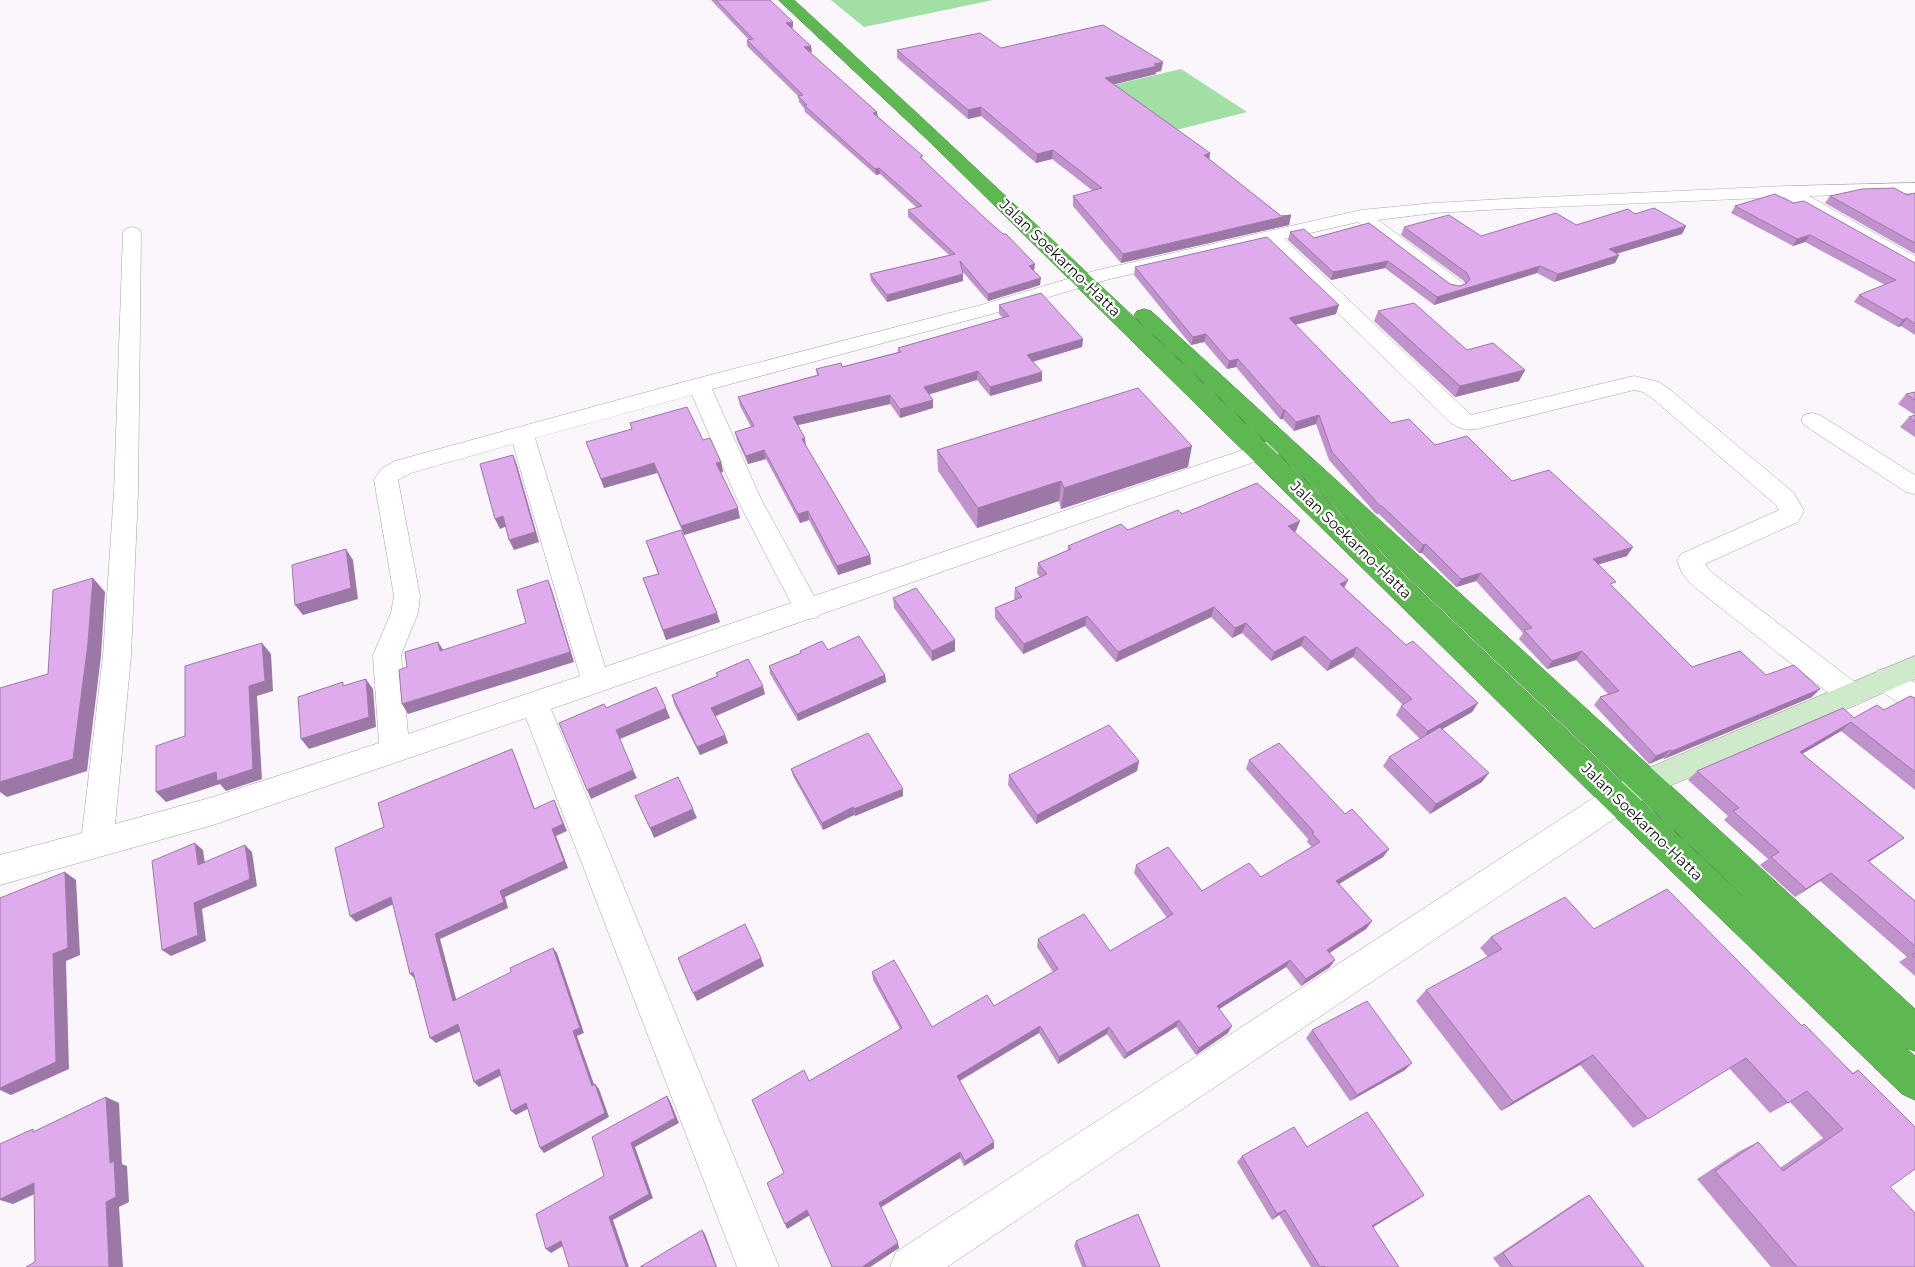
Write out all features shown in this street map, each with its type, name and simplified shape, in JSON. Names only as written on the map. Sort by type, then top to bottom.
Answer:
[{"type":"highway","name":"Jalan Soekarno-Hatta","points":[[786,0],[945,138]]},
{"type":"highway","name":"Jalan Soekarno-Hatta","points":[[806,0],[945,138],[1631,791],[1915,1081]]},
{"type":"highway","name":"Jalan Soekarno-Hatta","points":[[1631,791],[1915,1033]]},
{"type":"street","points":[[395,751],[387,655],[388,645],[406,614],[407,596],[386,480],[389,475],[403,467],[699,385],[988,309],[1092,278],[1361,216],[1496,204],[1787,190],[1915,188]]},
{"type":"street","points":[[1787,190],[1915,264]]},
{"type":"street","points":[[1361,216],[1455,286]]},
{"type":"street","points":[[97,844],[118,646],[126,492],[132,233]]},
{"type":"street","points":[[1272,238],[1452,412],[1467,423],[1634,383],[1651,386],[1660,393],[1785,499],[1792,511],[1788,516],[1695,558],[1690,561],[1691,566],[1701,578],[1851,695]]},
{"type":"street","points":[[699,385],[750,499],[808,610]]},
{"type":"street","points":[[1812,420],[1915,486]]},
{"type":"street","points":[[522,434],[596,683]]},
{"type":"street","points":[[0,870],[214,811],[395,751],[596,683],[696,646],[808,610],[1271,448]]},
{"type":"street","points":[[911,1267],[1631,791],[1915,667]]},
{"type":"street","points":[[1887,679],[1915,698]]},
{"type":"street","points":[[535,704],[758,1267]]},
{"type":"green space","points":[[831,0],[993,0],[864,27]]},
{"type":"green space","points":[[1181,69],[1247,112],[1176,130],[1113,85]]},
{"type":"building","points":[[716,0],[770,0],[793,22],[786,23],[811,46],[804,47],[877,112],[873,113],[923,156],[920,157],[987,220],[1003,234],[1006,234],[1035,264],[1029,266],[1041,278],[988,294],[960,261],[963,274],[887,295],[870,274],[955,254],[908,210],[922,206],[879,168],[875,169],[804,105],[807,105],[798,96],[803,95],[747,40],[753,39]]},
{"type":"building","points":[[1103,25],[1163,62],[1154,64],[1157,66],[1105,78],[1210,153],[1204,155],[1281,216],[1291,215],[1123,254],[1073,196],[1102,188],[1053,150],[1037,154],[981,107],[968,110],[897,50],[980,33],[1001,48]]},
{"type":"building","points":[[1894,188],[1907,195],[1915,193],[1915,243],[1830,196],[1862,189]]},
{"type":"building","points":[[1775,194],[1793,203],[1804,201],[1915,263],[1915,324],[1907,318],[1903,320],[1859,295],[1896,280],[1810,235],[1797,239],[1735,206]]},
{"type":"building","points":[[1654,208],[1686,226],[1609,249],[1619,255],[1558,274],[1540,266],[1437,297],[1388,261],[1333,272],[1290,232],[1304,229],[1314,238],[1369,223],[1450,284],[1459,286],[1466,284],[1470,279],[1467,273],[1404,227],[1449,215],[1481,236],[1556,213],[1576,225],[1628,209],[1635,214]]},
{"type":"building","points":[[1267,237],[1339,305],[1289,318],[1391,423],[1409,419],[1435,445],[1467,436],[1512,481],[1549,470],[1633,547],[1593,559],[1616,582],[1610,584],[1692,667],[1740,651],[1766,675],[1794,665],[1820,689],[1656,756],[1600,697],[1619,691],[1582,651],[1552,661],[1524,630],[1532,628],[1481,573],[1461,579],[1426,544],[1423,545],[1380,506],[1332,452],[1319,415],[1296,422],[1238,359],[1229,361],[1206,334],[1193,337],[1135,267]]},
{"type":"building","points":[[1041,293],[1083,339],[1027,355],[1042,372],[990,387],[978,371],[924,387],[933,400],[900,409],[890,395],[793,417],[805,438],[802,439],[870,555],[837,566],[808,511],[798,514],[764,450],[746,456],[735,432],[754,426],[738,397],[819,375],[816,369],[841,363],[842,367],[901,352],[898,348],[1009,316],[999,305]]},
{"type":"building","points":[[1414,303],[1467,350],[1493,343],[1525,370],[1460,386],[1378,311]]},
{"type":"building","points":[[1138,388],[1192,446],[1064,488],[1061,481],[978,508],[937,450]]},
{"type":"building","points":[[1915,392],[1915,400],[1906,394]]},
{"type":"building","points":[[687,407],[703,440],[710,438],[721,462],[716,463],[738,508],[681,526],[654,463],[601,479],[586,442],[632,429],[630,423]]},
{"type":"building","points":[[1915,415],[1915,422],[1909,417]]},
{"type":"building","points":[[513,455],[535,532],[509,540],[503,516],[495,519],[480,464]]},
{"type":"building","points":[[1257,483],[1300,521],[1288,526],[1348,580],[1340,584],[1406,645],[1413,641],[1478,703],[1428,731],[1401,706],[1412,699],[1357,647],[1331,661],[1305,636],[1274,652],[1246,623],[1235,628],[1214,607],[1118,652],[1087,616],[1024,644],[995,608],[1022,597],[1015,588],[1047,574],[1038,563],[1071,549],[1068,546],[1121,524],[1128,530],[1178,510],[1182,514]]},
{"type":"building","points":[[681,530],[717,613],[663,630],[643,578],[659,574],[646,541]]},
{"type":"building","points":[[346,549],[351,588],[295,605],[292,565]]},
{"type":"building","points":[[93,578],[88,643],[73,759],[0,782],[0,688],[48,674],[53,590]]},
{"type":"building","points":[[548,580],[570,652],[402,704],[399,670],[407,667],[405,652],[438,642],[440,651],[526,623],[517,590]]},
{"type":"building","points":[[916,588],[955,640],[932,651],[893,598]]},
{"type":"building","points":[[859,636],[885,675],[797,714],[769,666],[801,653],[800,651],[822,641],[828,650]]},
{"type":"building","points":[[262,643],[265,681],[249,686],[253,769],[217,781],[216,772],[156,792],[156,746],[185,736],[185,666]]},
{"type":"building","points":[[748,659],[763,686],[711,708],[725,735],[697,747],[672,695],[718,676],[716,673]]},
{"type":"building","points":[[366,679],[369,717],[301,739],[298,697],[343,682],[343,686]]},
{"type":"building","points":[[656,687],[666,708],[616,730],[633,770],[587,790],[559,723],[604,704],[606,708]]},
{"type":"building","points":[[1910,696],[1915,698],[1915,772],[1851,722],[1800,752],[1904,838],[1868,861],[1915,901],[1915,946],[1831,873],[1806,889],[1771,857],[1779,852],[1733,811],[1739,808],[1697,771],[1843,708],[1854,718],[1877,705],[1884,710]]},
{"type":"building","points":[[1109,725],[1139,761],[1037,815],[1009,775]]},
{"type":"building","points":[[1440,727],[1489,773],[1436,804],[1389,757]]},
{"type":"building","points":[[868,733],[903,789],[854,809],[853,807],[822,823],[791,769]]},
{"type":"building","points":[[1279,743],[1345,814],[1352,809],[1389,849],[1336,881],[1372,921],[1327,950],[1335,960],[1306,979],[1290,960],[1217,1006],[1232,1026],[1199,1048],[1179,1020],[1127,1053],[1109,1027],[1059,1057],[1040,1026],[957,1076],[994,1142],[965,1161],[960,1152],[879,1203],[898,1243],[862,1267],[832,1267],[807,1210],[785,1224],[767,1183],[784,1173],[752,1100],[804,1070],[809,1081],[902,1028],[872,972],[894,960],[932,1027],[987,995],[994,1006],[1058,969],[1038,939],[1084,914],[1110,951],[1173,914],[1136,865],[1168,847],[1202,891],[1249,863],[1261,877],[1320,842],[1312,833],[1314,832],[1249,760]]},
{"type":"building","points":[[512,749],[534,809],[554,800],[563,824],[552,829],[564,861],[500,891],[504,902],[435,934],[453,1001],[511,972],[510,968],[553,948],[580,1028],[573,1031],[592,1086],[595,1084],[605,1113],[540,1148],[526,1103],[511,1111],[499,1069],[474,1082],[458,1024],[430,1038],[413,972],[410,974],[391,897],[350,916],[335,848],[384,827],[378,803]]},
{"type":"building","points":[[678,777],[693,809],[650,828],[635,796]]},
{"type":"building","points":[[195,843],[198,865],[245,845],[250,879],[194,903],[198,935],[162,950],[152,861]]},
{"type":"building","points":[[65,872],[68,948],[53,954],[56,1062],[0,1088],[0,898]]},
{"type":"building","points":[[1667,889],[1802,1026],[1804,1024],[1853,1074],[1858,1070],[1915,1127],[1915,1169],[1890,1187],[1915,1213],[1915,1267],[1797,1267],[1715,1171],[1758,1142],[1783,1171],[1843,1129],[1807,1091],[1788,1103],[1746,1058],[1648,1119],[1593,1055],[1513,1102],[1426,990],[1502,949],[1491,937],[1565,897],[1594,929]]},
{"type":"building","points":[[745,924],[761,958],[693,993],[678,958]]},
{"type":"building","points":[[1367,1001],[1412,1063],[1357,1095],[1312,1030]]},
{"type":"building","points":[[667,1096],[675,1118],[631,1143],[649,1194],[609,1217],[626,1267],[569,1267],[561,1241],[546,1249],[536,1214],[604,1176],[592,1137]]},
{"type":"building","points":[[106,1097],[110,1163],[114,1161],[116,1197],[106,1202],[109,1267],[26,1267],[35,1262],[34,1183],[0,1199],[0,1144],[33,1129],[33,1132]]},
{"type":"building","points":[[1367,1112],[1424,1195],[1372,1226],[1399,1267],[1320,1267],[1285,1210],[1277,1214],[1242,1156],[1294,1127],[1307,1147]]},
{"type":"building","points":[[1589,1195],[1644,1267],[1513,1267],[1503,1253]]},
{"type":"building","points":[[1138,1214],[1160,1267],[1086,1267],[1076,1241]]},
{"type":"building","points":[[702,1230],[716,1267],[640,1267]]}]
